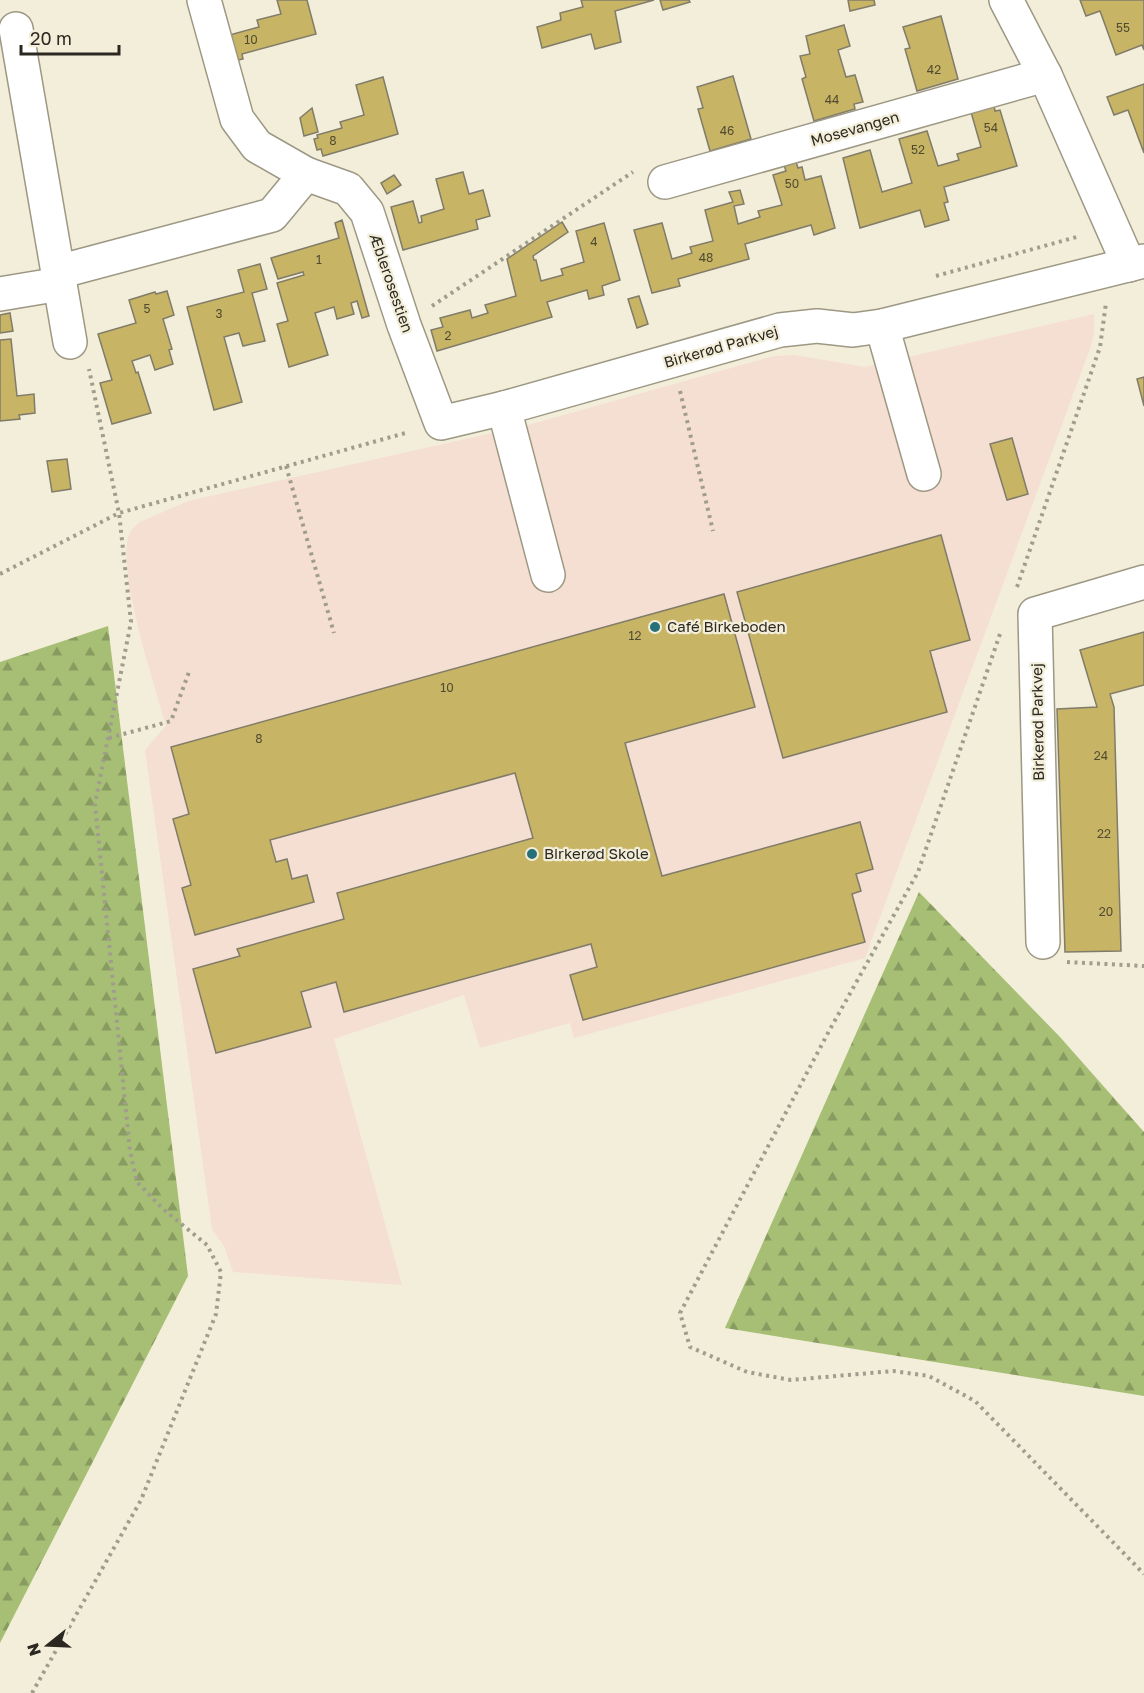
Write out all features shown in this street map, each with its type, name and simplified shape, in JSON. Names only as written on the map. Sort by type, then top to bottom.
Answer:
[{"type":"street","name":"Æblerosestien","points":[[204,0],[237,118],[257,146],[306,174],[348,189],[367,212],[404,325],[441,423]]},
{"type":"street","points":[[1006,0],[1137,263]]},
{"type":"street","points":[[16,29],[70,342]]},
{"type":"street","name":"Mosevangen","points":[[665,183],[1045,75]]},
{"type":"street","points":[[0,294],[272,215],[306,174]]},
{"type":"street","name":"Birkerød Parkvej","points":[[441,423],[504,408],[780,330],[817,326],[853,330],[882,326],[1137,263]]},
{"type":"street","points":[[882,326],[924,474]]},
{"type":"street","points":[[504,408],[549,575]]},
{"type":"street","name":"Birkerød Parkvej","points":[[1043,942],[1035,614],[1144,582]]},
{"type":"path","points":[[404,325],[649,162],[665,183]]},
{"type":"path","points":[[1015,593],[1100,347],[1107,296]]},
{"type":"path","points":[[32,1693],[141,1500],[216,1314],[221,1272],[207,1245],[163,1209],[137,1182],[133,1161],[95,804],[131,622],[119,513],[88,366],[70,342]]},
{"type":"path","points":[[672,360],[713,531]]},
{"type":"path","points":[[0,574],[119,513],[441,423]]},
{"type":"path","points":[[286,466],[334,633]]},
{"type":"path","points":[[1003,626],[918,872],[829,1031],[680,1313],[690,1347],[747,1372],[791,1380],[893,1371],[930,1377],[975,1401],[1144,1574]]},
{"type":"path","points":[[109,738],[171,721],[189,672]]},
{"type":"path","points":[[1043,942],[1068,963],[1144,966]]},
{"type":"shaded area","name":"Birkerød Skole","points":[[1094,314],[1091,346],[865,958],[574,1038],[570,1023],[480,1048],[464,995],[334,1039],[402,1285],[233,1272],[224,1246],[212,1229],[145,750],[166,726],[142,644],[129,587],[126,552],[128,537],[132,529],[140,522],[188,501],[528,425],[774,356],[795,355],[865,367]]},
{"type":"green space","points":[[108,626],[188,1276],[0,1643],[0,662]]},
{"type":"green space","points":[[919,892],[1060,1037],[1144,1132],[1144,1396],[725,1328]]},
{"type":"building","points":[[277,0],[307,0],[316,34],[242,54],[243,59],[234,61],[226,36],[259,27],[257,20],[281,14]]},
{"type":"building","points":[[581,0],[654,0],[615,11],[621,42],[595,49],[591,34],[542,48],[537,27],[561,20],[560,13],[583,7]]},
{"type":"building","points":[[660,0],[689,0],[690,2],[663,10]]},
{"type":"building","points":[[848,0],[874,0],[875,5],[850,11]]},
{"type":"building","points":[[1080,0],[1144,0],[1144,50],[1142,45],[1116,55],[1100,11],[1086,16]]},
{"type":"building","points":[[941,16],[958,79],[917,91],[905,49],[910,48],[903,27]]},
{"type":"building","points":[[844,25],[850,46],[838,50],[846,77],[855,75],[863,102],[854,104],[855,109],[814,121],[802,79],[806,77],[800,56],[810,54],[806,36]]},
{"type":"building","points":[[733,76],[751,139],[710,151],[698,109],[703,108],[697,87]]},
{"type":"building","points":[[383,77],[398,134],[323,156],[321,149],[317,150],[314,139],[318,138],[317,135],[342,128],[340,122],[364,115],[356,85]]},
{"type":"building","points":[[1144,84],[1144,153],[1128,110],[1114,115],[1107,97]]},
{"type":"building","points":[[994,106],[995,111],[1000,110],[1017,166],[944,187],[948,202],[944,203],[949,220],[925,227],[920,210],[860,228],[843,158],[870,150],[882,192],[912,183],[899,139],[927,131],[938,166],[959,160],[957,154],[981,147],[971,112]]},
{"type":"building","points":[[312,108],[318,132],[304,136],[300,118]]},
{"type":"building","points":[[796,162],[798,168],[802,167],[805,180],[821,176],[835,228],[814,235],[811,225],[745,244],[749,259],[678,279],[680,286],[652,293],[634,230],[662,223],[672,259],[692,253],[690,247],[713,241],[705,210],[733,202],[729,192],[740,190],[744,204],[734,206],[738,224],[760,217],[758,211],[782,205],[773,175],[786,171],[784,165]]},
{"type":"building","points":[[463,172],[469,194],[483,190],[490,216],[476,220],[478,229],[403,250],[391,207],[413,201],[419,223],[422,222],[421,216],[444,209],[436,179]]},
{"type":"building","points":[[394,175],[401,185],[387,194],[381,183]]},
{"type":"building","points":[[342,220],[369,316],[362,318],[357,301],[351,303],[354,314],[337,319],[334,307],[315,313],[328,355],[289,367],[277,324],[288,321],[277,283],[304,275],[303,272],[278,279],[271,258],[339,238],[335,223]]},
{"type":"building","points":[[562,222],[568,232],[533,256],[541,281],[563,275],[561,269],[584,262],[576,231],[604,223],[620,280],[602,286],[604,295],[589,299],[587,290],[547,302],[552,317],[437,351],[431,330],[443,327],[440,318],[470,310],[472,318],[488,313],[485,305],[516,296],[507,259]]},
{"type":"building","points":[[260,264],[267,289],[252,293],[265,341],[243,346],[239,333],[224,337],[242,402],[214,410],[187,307],[244,292],[238,270]]},
{"type":"building","points":[[167,291],[174,315],[163,319],[172,349],[169,350],[173,364],[155,370],[150,355],[132,361],[136,373],[138,372],[151,413],[112,424],[100,383],[112,380],[98,334],[136,323],[129,300]]},
{"type":"building","points":[[639,296],[648,324],[637,328],[628,299]]},
{"type":"building","points":[[10,313],[13,331],[0,333],[0,315]]},
{"type":"building","points":[[11,339],[17,396],[34,394],[35,413],[19,415],[20,419],[0,421],[0,340]]},
{"type":"building","points":[[1144,377],[1144,406],[1137,379]]},
{"type":"building","points":[[1012,438],[1028,494],[1007,500],[990,444]]},
{"type":"building","points":[[67,459],[71,489],[52,492],[47,461]]},
{"type":"building","points":[[941,535],[970,640],[930,651],[947,712],[783,758],[737,592]]},
{"type":"building","points":[[724,594],[755,707],[625,743],[662,876],[860,822],[873,869],[856,874],[861,891],[852,894],[865,942],[583,1020],[570,975],[597,967],[591,944],[344,1012],[336,982],[301,992],[311,1027],[216,1053],[193,969],[240,956],[237,949],[344,919],[337,893],[533,838],[515,773],[270,840],[276,862],[287,859],[292,879],[307,875],[314,902],[195,935],[182,888],[191,885],[173,819],[189,814],[171,747]]},
{"type":"building","points":[[1144,632],[1144,685],[1110,694],[1114,707],[1121,951],[1065,952],[1057,709],[1097,707],[1080,650]]},
{"type":"place","name":"Café Birkeboden","points":[[655,627]]},
{"type":"place","name":"Birkerød Skole","points":[[532,854]]}]
